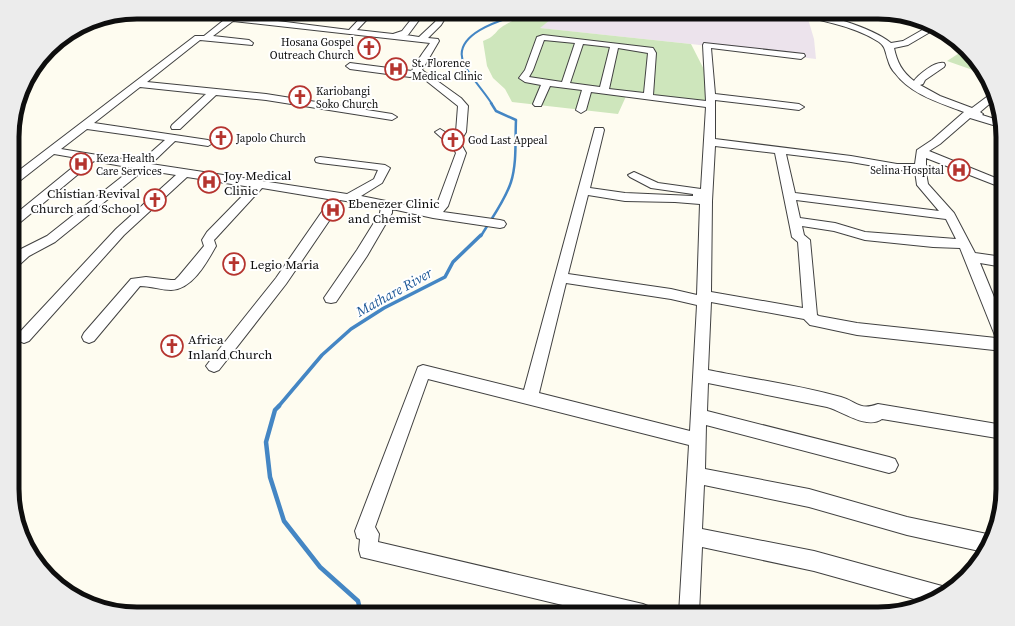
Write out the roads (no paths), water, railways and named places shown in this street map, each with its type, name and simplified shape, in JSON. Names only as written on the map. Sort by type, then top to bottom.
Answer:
[{"type":"street","points":[[206,38],[230,19]]},
{"type":"street","points":[[262,19],[351,32],[435,41],[419,72]]},
{"type":"street","points":[[351,32],[363,19]]},
{"type":"street","points":[[395,36],[405,33],[416,19]]},
{"type":"street","points":[[422,39],[433,30],[442,19]]},
{"type":"street","points":[[822,19],[881,39],[889,46],[889,52],[897,69],[914,85],[925,92],[971,113],[995,122]]},
{"type":"street","points":[[889,46],[905,43],[928,30]]},
{"type":"street","points":[[19,176],[53,151],[84,124],[198,38],[249,43]]},
{"type":"street","points":[[648,97],[652,52],[645,49],[540,38],[529,70],[524,78],[526,80],[648,97],[799,107]]},
{"type":"street","points":[[565,85],[580,42]]},
{"type":"street","points":[[419,72],[422,55],[429,45]]},
{"type":"street","points":[[604,90],[615,45]]},
{"type":"street","points":[[689,607],[704,299],[702,201],[710,142],[710,101],[707,45],[801,56]]},
{"type":"street","points":[[914,85],[920,82],[920,79],[941,65]]},
{"type":"street","points":[[350,66],[410,74],[419,72],[458,100],[463,106],[461,132],[455,142]]},
{"type":"street","points":[[538,104],[547,82]]},
{"type":"street","points":[[137,84],[266,97],[392,117]]},
{"type":"street","points":[[581,110],[587,88]]},
{"type":"street","points":[[176,126],[214,92]]},
{"type":"street","points":[[921,152],[936,142],[990,98]]},
{"type":"street","points":[[84,124],[208,143]]},
{"type":"street","points":[[530,398],[599,130]]},
{"type":"street","points":[[433,214],[442,206],[461,153],[458,146],[440,132]]},
{"type":"street","points":[[19,258],[24,253],[51,239],[152,157],[173,138]]},
{"type":"street","points":[[710,142],[852,159],[897,167],[922,168],[930,171],[920,172]]},
{"type":"street","points":[[780,150],[797,235],[804,240],[810,318],[815,321],[857,329],[996,344]]},
{"type":"street","points":[[53,151],[334,197],[387,204],[433,214],[498,224]]},
{"type":"street","points":[[921,152],[920,172],[923,185],[950,216],[971,257],[996,320]]},
{"type":"street","points":[[921,152],[996,181]]},
{"type":"street","points":[[19,217],[92,157]]},
{"type":"street","points":[[320,160],[385,168],[378,181],[348,199]]},
{"type":"street","points":[[24,337],[120,232],[184,173]]},
{"type":"street","points":[[634,176],[656,186],[697,191],[699,192],[702,201]]},
{"type":"street","points":[[89,337],[136,282],[175,286],[182,283],[210,246],[208,240],[210,235],[260,184]]},
{"type":"street","points":[[583,191],[625,197],[675,198],[702,201]]},
{"type":"street","points":[[790,196],[950,216]]},
{"type":"street","points":[[214,366],[281,281],[327,215],[334,203],[334,197]]},
{"type":"street","points":[[331,298],[362,253],[386,213],[387,204]]},
{"type":"street","points":[[795,221],[834,227],[865,236],[933,243],[964,244]]},
{"type":"street","points":[[971,257],[996,261]]},
{"type":"street","points":[[562,278],[810,315]]},
{"type":"street","points":[[613,607],[368,550],[370,534],[364,531],[423,371],[697,440]]},
{"type":"street","points":[[700,375],[827,400],[844,405],[853,412],[875,415],[878,411],[996,431]]},
{"type":"street","points":[[698,416],[889,465]]},
{"type":"street","points":[[695,475],[809,498],[907,526],[983,542]]},
{"type":"street","points":[[692,536],[814,561],[932,594]]},
{"type":"waterway","name":"Mathare River","points":[[492,104],[471,76],[465,66],[462,54],[464,44],[471,36],[482,29],[504,19]]},
{"type":"waterway","name":"Mathare River","points":[[481,236],[502,203],[511,182],[515,159],[516,120],[496,111],[491,103]]},
{"type":"waterway","name":"Mathare River","points":[[278,407],[322,355],[351,329],[384,308],[445,277],[453,262],[481,235]]},
{"type":"waterway","name":"Mathare River","points":[[278,407],[275,410],[266,442],[270,477],[284,521],[320,567],[358,601],[359,607]]},
{"type":"place","name":"Hosana Gospel Outreach Church","points":[[369,48]]},
{"type":"place","name":"St. Florence Medical Clinic","points":[[396,69]]},
{"type":"place","name":"Kariobangi Soko Church","points":[[300,97]]},
{"type":"place","name":"Japolo Church","points":[[221,138]]},
{"type":"place","name":"God Last Appeal","points":[[453,140]]},
{"type":"place","name":"Keza Health Care Services","points":[[81,164]]},
{"type":"place","name":"Selina Hospital","points":[[959,170]]},
{"type":"place","name":"Joy Medical Clinic","points":[[209,182]]},
{"type":"place","name":"Chistian Revival Church and School","points":[[155,200]]},
{"type":"place","name":"Ebenezer Clinic and Chemist","points":[[333,210]]},
{"type":"place","name":"Legio Maria","points":[[234,264]]},
{"type":"place","name":"Africa Inland Church","points":[[172,346]]}]
